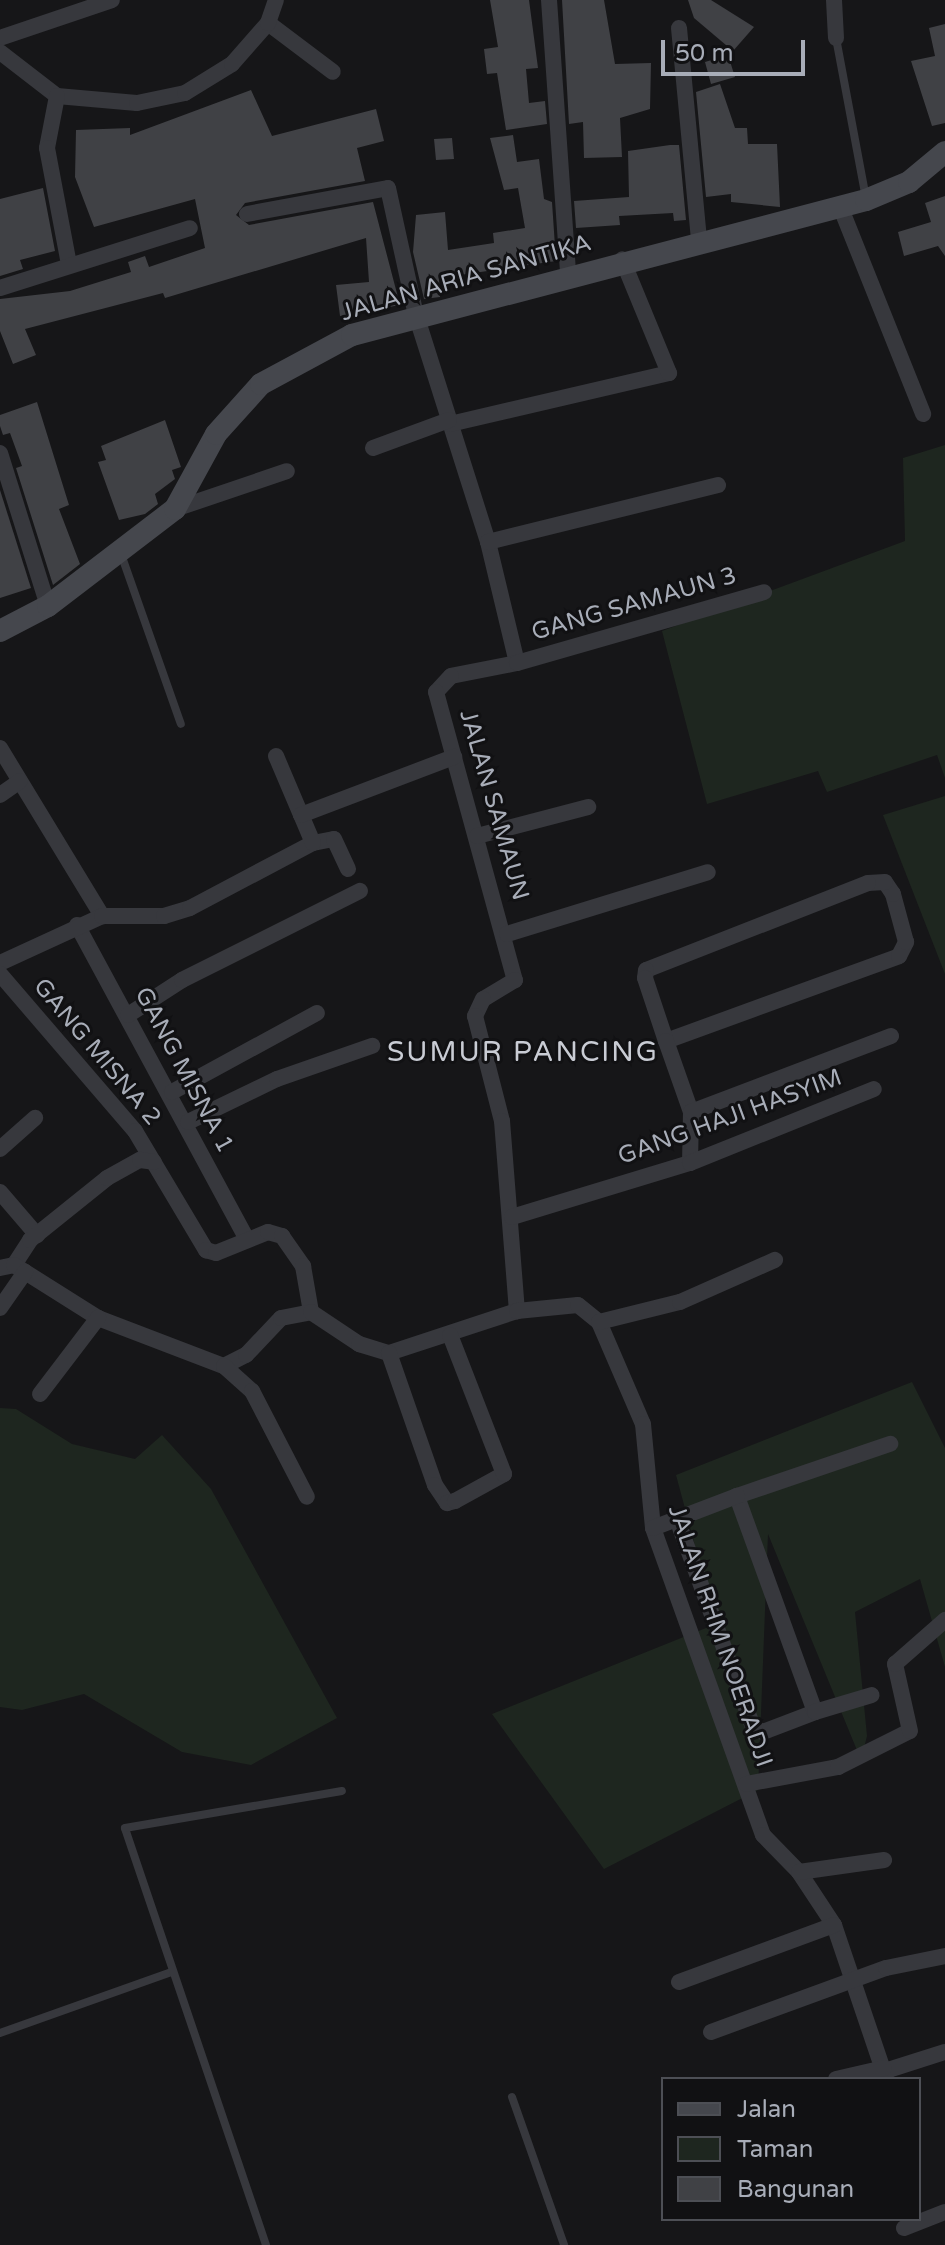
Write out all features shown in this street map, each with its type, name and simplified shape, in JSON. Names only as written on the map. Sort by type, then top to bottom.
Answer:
[{"type":"street","points":[[0,38],[112,0]]},
{"type":"street","points":[[0,52],[57,96],[137,103],[185,93],[232,64],[268,23],[276,0]]},
{"type":"street","points":[[549,0],[568,275]]},
{"type":"street","points":[[834,0],[836,38]]},
{"type":"street","points":[[268,23],[333,72]]},
{"type":"street","points":[[679,28],[699,240]]},
{"type":"street","points":[[57,96],[47,148],[69,264]]},
{"type":"street","name":"JALAN ARIA SANTIKA","points":[[0,631],[48,606],[121,554],[175,509],[216,434],[261,384],[352,335],[622,259],[866,200],[909,182],[945,152]]},
{"type":"street","points":[[247,214],[388,188],[416,315],[488,542],[517,663]]},
{"type":"street","points":[[840,206],[923,414]]},
{"type":"street","points":[[0,288],[190,228]]},
{"type":"street","points":[[373,448],[450,422],[669,373],[622,259]]},
{"type":"street","points":[[0,453],[3,475],[48,606]]},
{"type":"street","points":[[175,509],[287,471]]},
{"type":"street","points":[[488,542],[718,485]]},
{"type":"street","name":"GANG SAMAUN 3","points":[[517,663],[764,592]]},
{"type":"street","name":"JALAN SAMAUN","points":[[517,663],[451,676],[436,692],[507,934],[515,980],[483,999],[475,1016],[502,1121],[512,1217],[517,1311]]},
{"type":"street","points":[[0,748],[102,916]]},
{"type":"street","points":[[276,756],[313,843]]},
{"type":"street","points":[[301,815],[454,757]]},
{"type":"street","points":[[0,795],[20,781]]},
{"type":"street","points":[[477,836],[588,807]]},
{"type":"street","points":[[0,963],[102,916],[164,916],[190,908],[313,843],[334,839],[348,869]]},
{"type":"street","points":[[507,934],[708,872]]},
{"type":"street","points":[[666,1041],[899,956],[906,942],[893,894],[885,882],[868,883],[646,970],[666,1041],[691,1112],[690,1163]]},
{"type":"street","points":[[128,1015],[182,980],[360,891]]},
{"type":"street","name":"GANG MISNA 1","points":[[77,925],[172,1092],[246,1238]]},
{"type":"street","name":"GANG MISNA 2","points":[[0,974],[154,1162],[206,1250],[216,1253],[246,1238]]},
{"type":"street","points":[[172,1092],[317,1013]]},
{"type":"street","points":[[691,1112],[891,1036]]},
{"type":"street","points":[[188,1122],[277,1079],[372,1046]]},
{"type":"street","name":"GANG HAJI HASYIM","points":[[512,1217],[690,1163],[874,1089]]},
{"type":"street","points":[[0,1149],[35,1118]]},
{"type":"street","points":[[0,1308],[13,1268],[37,1235],[107,1178],[140,1160],[154,1162]]},
{"type":"street","points":[[0,1192],[37,1235]]},
{"type":"street","points":[[246,1238],[268,1232],[296,1248],[311,1312],[359,1344],[389,1353],[517,1311],[578,1305],[599,1322],[680,1302],[775,1260]]},
{"type":"street","points":[[13,1268],[98,1318],[224,1366],[252,1391],[307,1497]]},
{"type":"street","points":[[224,1366],[246,1355],[281,1318],[311,1312]]},
{"type":"street","points":[[40,1394],[98,1318]]},
{"type":"street","name":"JALAN RHM NOERADJI","points":[[599,1322],[643,1424],[648,1504],[653,1528],[763,1835],[799,1872],[834,1925],[885,2072]]},
{"type":"street","points":[[389,1353],[447,1503],[504,1479],[450,1335]]},
{"type":"street","points":[[653,1528],[678,1522],[737,1496],[890,1444]]},
{"type":"street","points":[[737,1496],[815,1712]]},
{"type":"street","points":[[678,1522],[753,1727],[763,1732],[872,1695]]},
{"type":"street","points":[[746,1784],[838,1767],[910,1731],[895,1664],[945,1620]]},
{"type":"street","points":[[799,1872],[884,1860]]},
{"type":"street","points":[[679,1982],[834,1925]]},
{"type":"street","points":[[711,2032],[854,1983],[945,1956]]},
{"type":"street","points":[[850,2077],[885,2072],[945,2052]]},
{"type":"street","points":[[921,2219],[945,2212]]},
{"type":"street","points":[[903,2224],[912,2245]]},
{"type":"lane","points":[[836,38],[866,200]]},
{"type":"lane","points":[[121,554],[181,724]]},
{"type":"lane","points":[[266,2245],[171,1972],[125,1828],[342,1791]]},
{"type":"lane","points":[[0,2033],[171,1972]]},
{"type":"lane","points":[[512,2097],[564,2245]]},
{"type":"green space","points":[[945,445],[945,778],[937,755],[827,792],[818,771],[707,804],[662,631],[905,541],[903,458]]},
{"type":"green space","points":[[945,796],[945,974],[883,815]]},
{"type":"green space","points":[[912,1382],[945,1448],[945,1667],[920,1579],[855,1612],[867,1736],[861,1760],[768,1534],[758,1790],[604,1869],[492,1714],[716,1624],[676,1475]]},
{"type":"green space","points":[[0,1408],[16,1409],[72,1444],[135,1459],[162,1435],[211,1489],[337,1718],[251,1765],[182,1752],[84,1694],[22,1710],[0,1707]]},
{"type":"building","points":[[490,0],[529,0],[538,68],[526,69],[529,103],[545,101],[547,124],[506,130],[497,73],[487,74],[484,49],[498,47]]},
{"type":"building","points":[[562,0],[604,0],[615,64],[651,63],[650,109],[620,118],[622,157],[584,158],[583,122],[569,124]]},
{"type":"building","points":[[688,0],[711,0],[754,27],[733,51],[694,18]]},
{"type":"building","points":[[945,24],[945,123],[932,126],[911,61],[935,56],[929,28]]},
{"type":"building","points":[[728,55],[735,77],[711,84],[705,62]]},
{"type":"building","points":[[720,84],[735,128],[747,128],[748,144],[777,144],[780,207],[731,202],[731,194],[706,197],[696,92]]},
{"type":"building","points":[[251,90],[272,136],[376,109],[384,141],[357,148],[365,181],[245,203],[236,215],[249,225],[373,202],[400,305],[340,316],[336,285],[369,282],[366,238],[165,298],[163,293],[25,329],[36,355],[13,364],[0,331],[0,299],[70,291],[131,272],[128,262],[145,256],[149,267],[205,248],[195,199],[94,227],[75,177],[76,130],[130,128],[130,135]]},
{"type":"building","points":[[513,135],[517,162],[539,159],[544,199],[552,202],[556,261],[439,278],[440,297],[424,299],[413,252],[416,215],[445,212],[448,250],[494,243],[493,233],[525,228],[518,188],[504,190],[490,138]]},
{"type":"building","points":[[452,138],[454,159],[436,160],[434,139]]},
{"type":"building","points":[[679,145],[686,220],[674,221],[673,213],[619,216],[620,225],[576,228],[574,201],[629,197],[628,151]]},
{"type":"building","points":[[43,188],[55,251],[20,260],[23,269],[0,276],[0,199]]},
{"type":"building","points":[[945,196],[945,256],[938,246],[904,256],[898,232],[931,222],[925,203]]},
{"type":"building","points":[[37,402],[69,505],[59,509],[80,564],[53,585],[16,468],[22,466],[10,433],[3,435],[0,426],[0,415]]},
{"type":"building","points":[[165,420],[181,467],[172,470],[175,479],[155,494],[158,504],[145,514],[119,520],[98,462],[106,460],[101,446]]},
{"type":"building","points":[[0,490],[31,588],[0,598]]},
{"type":"district","name":"SUMUR PANCING","points":[[523,1052]]}]
